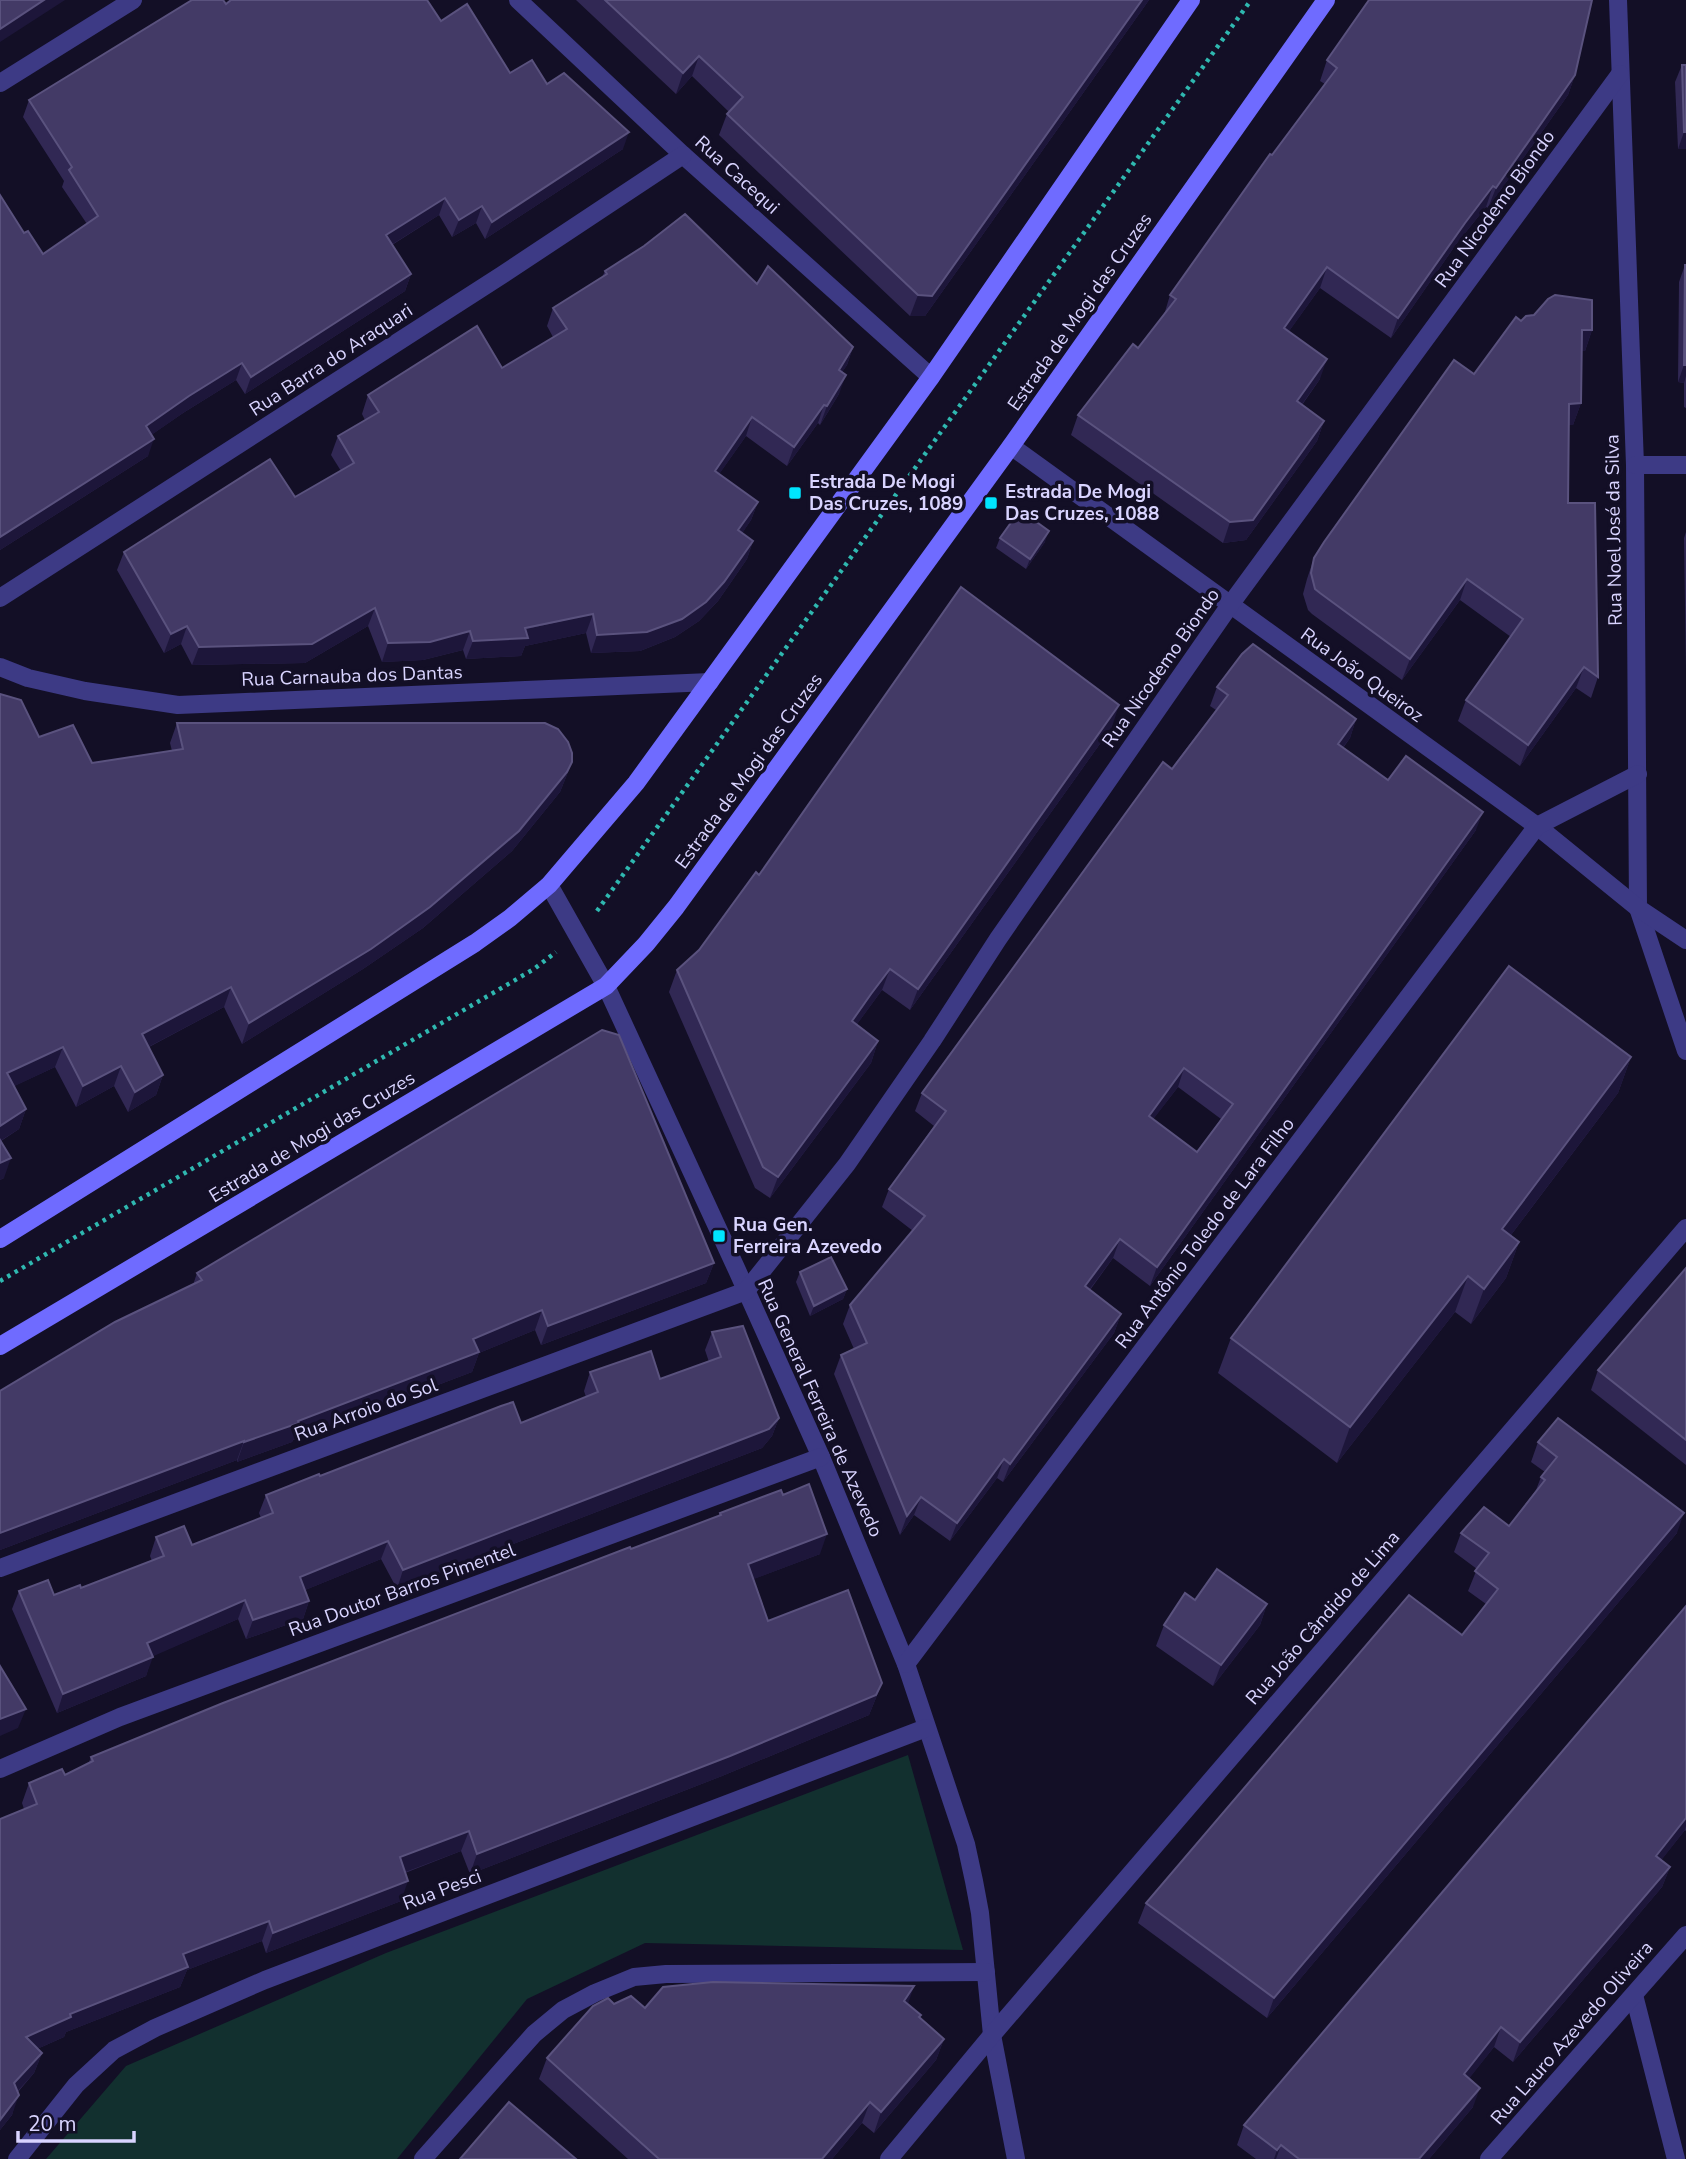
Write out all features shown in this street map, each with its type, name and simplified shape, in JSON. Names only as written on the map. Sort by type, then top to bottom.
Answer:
[{"type":"main road","points":[[0,1239],[444,962],[510,918],[549,886],[636,783],[932,377],[1191,0]]},
{"type":"main road","name":"Estrada de Mogi das Cruzes","points":[[0,1346],[606,986],[646,944],[684,896],[1012,446],[1325,0]]},
{"type":"street","points":[[0,83],[133,0]]},
{"type":"street","name":"Rua Cacequi","points":[[518,0],[683,155],[932,377]]},
{"type":"street","name":"Rua Noel José da Silva","points":[[1618,0],[1635,465],[1638,908],[1686,1051]]},
{"type":"street","name":"Rua Nicodemo Biondo","points":[[746,1291],[847,1164],[998,939],[1230,605],[1620,74]]},
{"type":"street","name":"Rua Barra do Araquari","points":[[0,598],[683,155]]},
{"type":"street","name":"Rua João Queiroz","points":[[1012,446],[1537,826],[1638,908],[1686,940]]},
{"type":"street","points":[[1635,465],[1686,465]]},
{"type":"street","name":"Rua Carnauba dos Dantas","points":[[0,667],[28,678],[85,691],[178,705],[710,682]]},
{"type":"street","points":[[1537,826],[1638,774]]},
{"type":"street","name":"Rua Antônio Toledo de Lara Filho","points":[[906,1664],[1537,826]]},
{"type":"street","name":"Rua General Ferreira de Azevedo","points":[[549,886],[606,986],[746,1291],[821,1457],[906,1664],[966,1844],[980,1913],[992,2035],[1016,2159]]},
{"type":"street","name":"Rua João Cândido de Lima","points":[[889,2159],[992,2035],[1686,1228]]},
{"type":"street","name":"Rua Arroio do Sol","points":[[0,1568],[746,1291]]},
{"type":"street","name":"Rua Doutor Barros Pimentel","points":[[0,1769],[120,1717],[821,1457]]},
{"type":"street","name":"Rua Pesci","points":[[17,2159],[76,2085],[114,2050],[155,2028],[265,1980],[926,1728]]},
{"type":"street","name":"Rua Lauro Azevedo Oliveira","points":[[1489,2159],[1686,1935]]},
{"type":"street","points":[[423,2159],[534,2034],[563,2010],[634,1976],[666,1973],[986,1972]]},
{"type":"street","points":[[1634,1995],[1676,2159]]},
{"type":"green space","points":[[908,1755],[963,1950],[645,1943],[527,1999],[397,2159],[46,2159],[126,2066],[386,1953]]},
{"type":"building","points":[[0,0],[44,0],[0,29]]},
{"type":"building","points":[[192,0],[223,0],[226,4],[231,0],[427,0],[441,21],[467,4],[510,73],[532,60],[547,84],[564,73],[629,132],[492,222],[482,206],[459,220],[445,198],[386,235],[411,274],[251,377],[242,363],[189,396],[146,426],[154,439],[0,537],[0,195],[24,233],[28,231],[43,254],[98,216],[69,170],[72,167],[29,100]]},
{"type":"building","points":[[605,0],[1142,0],[932,296],[918,295],[727,114],[743,97],[699,56],[683,73]]},
{"type":"building","points":[[1369,0],[1592,0],[1575,75],[1496,188],[1493,186],[1465,223],[1398,318],[1327,267],[1284,328],[1327,359],[1297,401],[1324,421],[1253,520],[1230,522],[1078,415],[1133,344],[1138,348],[1176,299],[1170,295],[1270,154],[1272,155],[1337,68],[1327,60]]},
{"type":"building","points":[[1682,65],[1686,65],[1686,132],[1684,132]]},
{"type":"building","points":[[685,214],[757,284],[768,266],[853,347],[839,370],[846,375],[827,406],[824,405],[794,447],[752,417],[715,471],[758,502],[738,530],[753,541],[706,602],[682,619],[647,632],[597,635],[593,614],[525,628],[528,638],[473,641],[470,631],[430,642],[388,643],[375,608],[312,644],[199,647],[187,626],[171,634],[124,552],[270,459],[295,497],[354,463],[338,436],[379,412],[368,395],[477,326],[502,368],[567,329],[553,308],[607,274],[605,271],[644,246]]},
{"type":"building","points":[[1685,265],[1686,365],[1684,365]]},
{"type":"building","points":[[1555,295],[1592,300],[1592,330],[1582,330],[1581,403],[1569,404],[1568,503],[1595,503],[1598,677],[1584,667],[1528,745],[1466,700],[1523,619],[1467,579],[1410,659],[1315,589],[1311,573],[1314,558],[1324,542],[1454,360],[1474,374],[1516,317],[1521,321],[1526,316],[1534,315]]},
{"type":"building","points":[[1020,510],[1049,531],[1030,559],[1000,538]]},
{"type":"building","points":[[961,587],[1119,705],[918,989],[890,969],[871,994],[852,1021],[878,1041],[778,1177],[763,1167],[677,970],[699,950],[756,872],[759,875]]},
{"type":"building","points":[[1253,644],[1356,719],[1338,744],[1388,780],[1406,756],[1483,812],[1157,1267],[1120,1239],[1085,1286],[1121,1314],[1010,1464],[1004,1459],[957,1523],[921,1497],[907,1516],[841,1355],[867,1343],[850,1305],[925,1216],[889,1189],[946,1111],[922,1093],[1163,762],[1172,769],[1228,695],[1217,687]],"holes":[[[1184,1068],[1233,1104],[1197,1152],[1149,1116]]]},
{"type":"building","points":[[0,694],[21,700],[39,737],[73,725],[92,763],[183,749],[177,723],[545,723],[558,729],[568,742],[572,762],[567,772],[519,831],[430,907],[371,949],[249,1023],[231,987],[142,1034],[163,1075],[135,1092],[121,1066],[83,1086],[63,1047],[7,1073],[26,1109],[0,1126]]},
{"type":"building","points":[[1509,966],[1631,1057],[1502,1229],[1519,1242],[1484,1289],[1468,1276],[1350,1427],[1231,1338]]},
{"type":"building","points":[[602,1030],[619,1035],[714,1263],[548,1326],[542,1310],[473,1339],[479,1352],[298,1421],[299,1423],[0,1533],[0,1391],[115,1322],[202,1280],[197,1273]]},
{"type":"building","points":[[0,1140],[11,1158],[0,1163]]},
{"type":"building","points":[[831,1257],[847,1289],[814,1306],[800,1272]]},
{"type":"building","points":[[1686,1268],[1686,1440],[1598,1370]]},
{"type":"building","points":[[743,1326],[779,1418],[769,1429],[403,1570],[388,1541],[300,1577],[309,1601],[253,1620],[245,1600],[147,1643],[153,1657],[63,1694],[19,1591],[48,1580],[54,1595],[80,1585],[81,1588],[164,1556],[156,1537],[184,1526],[192,1545],[273,1513],[266,1495],[501,1406],[513,1402],[521,1423],[598,1392],[590,1372],[651,1351],[660,1379],[721,1357],[712,1332]]},
{"type":"building","points":[[1558,1418],[1684,1513],[1274,1998],[1146,1903],[1409,1595],[1462,1635],[1498,1589],[1475,1571],[1489,1553],[1461,1533],[1484,1507],[1509,1526],[1545,1480],[1541,1477],[1557,1457],[1538,1442]]},
{"type":"building","points":[[809,1484],[827,1534],[748,1564],[768,1621],[848,1590],[882,1683],[876,1695],[730,1756],[477,1854],[469,1831],[400,1857],[408,1881],[273,1933],[269,1921],[183,1954],[188,1967],[70,2014],[71,2017],[26,2037],[42,2053],[14,2083],[19,2095],[0,2120],[0,1819],[37,1804],[29,1783],[62,1769],[65,1775],[93,1761],[91,1757],[223,1703],[781,1490],[783,1495]]},
{"type":"building","points":[[1217,1569],[1267,1604],[1221,1665],[1164,1625],[1185,1593],[1195,1600]]},
{"type":"building","points":[[1686,1606],[1686,1818],[1656,1856],[1670,1867],[1520,2042],[1501,2027],[1464,2074],[1480,2088],[1419,2159],[1299,2159],[1281,2145],[1277,2150],[1244,2125]]},
{"type":"building","points":[[0,1666],[26,1709],[0,1719]]},
{"type":"building","points":[[713,1982],[914,1986],[904,2001],[944,2039],[881,2112],[870,2102],[822,2159],[659,2159],[547,2058],[593,2006],[608,1998],[614,2004],[631,1996],[645,2008],[663,1987]]},
{"type":"building","points":[[509,2102],[576,2159],[460,2159]]},
{"type":"place","name":"Estrada De Mogi Das Cruzes, 1089","points":[[795,493]]},
{"type":"place","name":"Estrada De Mogi Das Cruzes, 1088","points":[[991,503]]},
{"type":"place","name":"Rua Gen. Ferreira Azevedo","points":[[719,1236]]}]
